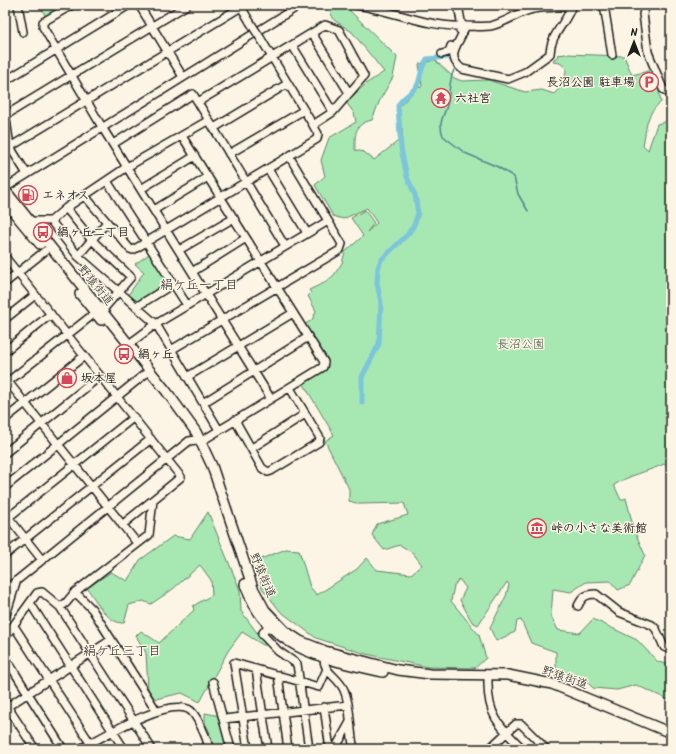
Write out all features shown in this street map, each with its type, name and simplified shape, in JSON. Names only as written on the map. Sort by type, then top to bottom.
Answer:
[{"type":"main road","name":"野猿街道","points":[[5,189],[98,312],[129,344],[147,372],[197,440],[212,466],[251,584],[260,602],[274,620],[288,633],[324,655],[408,672],[430,674],[497,674],[542,681],[573,692],[671,733]]},
{"type":"main road","name":"野猿街道","points":[[5,202],[147,372]]},
{"type":"main road","name":"野猿街道","points":[[197,440],[248,592],[256,607],[269,625],[295,646],[324,655],[415,678],[488,680],[526,684],[558,692],[671,739]]},
{"type":"street","points":[[18,5],[23,32]]},
{"type":"street","points":[[72,5],[43,22],[43,27],[102,127],[272,399]]},
{"type":"street","points":[[5,81],[129,5]]},
{"type":"street","points":[[139,5],[183,77]]},
{"type":"street","points":[[27,174],[10,147],[5,112],[71,76],[187,5]]},
{"type":"street","points":[[5,189],[102,127],[300,5]]},
{"type":"street","points":[[356,5],[375,8],[396,15],[444,26],[463,26],[491,26],[533,9],[572,5],[570,13],[552,40],[550,54],[525,72],[508,79],[462,69],[459,66],[453,52],[454,46],[464,32],[463,26],[458,5]]},
{"type":"street","points":[[604,5],[612,55]]},
{"type":"street","points":[[646,5],[643,14],[648,52],[663,88],[671,94]]},
{"type":"street","points":[[10,147],[240,6],[313,125],[318,134],[317,140],[133,250],[130,249],[84,195]]},
{"type":"street","points":[[198,102],[325,25],[339,30],[364,76],[333,112],[313,125]]},
{"type":"street","points":[[442,54],[449,52],[451,44],[463,26]]},
{"type":"street","points":[[312,33],[349,93]]},
{"type":"street","points":[[292,45],[333,112]]},
{"type":"street","points":[[214,128],[287,84]]},
{"type":"street","points":[[113,144],[193,94],[285,246]]},
{"type":"street","points":[[229,154],[304,110]]},
{"type":"street","points":[[31,223],[34,221],[51,221],[84,195],[127,167],[209,120]]},
{"type":"street","points":[[5,590],[189,441],[197,440],[219,430],[323,367],[324,362],[182,136]]},
{"type":"street","points":[[141,189],[195,156]]},
{"type":"street","points":[[171,350],[340,250],[342,244],[289,156]]},
{"type":"street","points":[[268,169],[307,233]]},
{"type":"street","points":[[154,210],[208,177]]},
{"type":"street","points":[[107,181],[187,305]]},
{"type":"street","points":[[66,208],[91,239],[131,277],[119,293],[98,312],[6,381],[137,543]]},
{"type":"street","points":[[179,250],[234,218]]},
{"type":"street","points":[[129,344],[156,324],[328,220]]},
{"type":"street","points":[[51,221],[78,256],[156,324],[219,430]]},
{"type":"street","points":[[78,256],[107,222]]},
{"type":"street","points":[[192,272],[246,238]]},
{"type":"street","points":[[5,283],[45,251]]},
{"type":"street","points":[[5,257],[181,477]]},
{"type":"street","points":[[136,307],[173,284]]},
{"type":"street","points":[[5,319],[35,295]]},
{"type":"street","points":[[187,377],[293,312]]},
{"type":"street","points":[[5,351],[51,314]]},
{"type":"street","points":[[203,403],[308,337]]},
{"type":"street","points":[[5,419],[84,356]]},
{"type":"street","points":[[5,487],[147,372]]},
{"type":"street","points":[[5,453],[100,376]]},
{"type":"street","points":[[235,420],[262,468],[268,472],[319,442],[320,438],[290,388]]},
{"type":"street","points":[[252,448],[305,414]]},
{"type":"street","points":[[42,560],[26,539],[6,517],[134,417]]},
{"type":"street","points":[[5,556],[151,439]]},
{"type":"street","points":[[122,525],[181,477]]},
{"type":"street","points":[[122,525],[181,477]]},
{"type":"street","points":[[60,607],[66,603],[75,592],[149,535],[153,500]]},
{"type":"street","points":[[5,618],[17,580]]},
{"type":"street","points":[[5,637],[37,593],[42,592],[60,607],[133,722],[150,746]]},
{"type":"street","points":[[75,592],[92,609],[156,710]]},
{"type":"street","points":[[578,606],[585,596],[596,594],[619,612],[652,625],[656,629],[664,647],[671,650]]},
{"type":"street","points":[[30,603],[124,749]]},
{"type":"street","points":[[269,625],[262,634],[278,651],[297,664],[309,749]]},
{"type":"street","points":[[14,626],[92,746]]},
{"type":"street","points":[[35,749],[6,706],[111,640]]},
{"type":"street","points":[[248,749],[234,663],[319,687],[326,669],[324,655]]},
{"type":"street","points":[[5,657],[63,749]]},
{"type":"street","points":[[256,669],[268,749]]},
{"type":"street","points":[[326,669],[340,684],[346,694],[354,749]]},
{"type":"street","points":[[278,675],[288,749]]},
{"type":"street","points":[[488,680],[489,699],[493,714],[507,733],[523,749]]},
{"type":"street","points":[[213,682],[231,749]]},
{"type":"street","points":[[224,719],[348,705]]},
{"type":"street","points":[[80,749],[92,746],[113,732],[156,710],[182,707],[192,711],[209,749]]},
{"type":"street","points":[[324,708],[330,749]]},
{"type":"street","points":[[335,749],[350,722]]},
{"type":"street","points":[[489,749],[516,724],[521,724],[546,749]]},
{"type":"green space","points":[[41,5],[56,5],[58,9],[45,16]]},
{"type":"green space","name":"長沼公園","points":[[327,5],[344,5],[397,57],[393,77],[380,100],[372,120],[362,124],[357,130],[355,150],[364,152],[374,160],[402,138],[402,129],[396,110],[419,86],[420,88],[422,86],[419,64],[435,60],[454,78],[462,81],[488,80],[525,92],[542,90],[554,94],[563,82],[566,72],[566,68],[560,63],[553,62],[554,59],[559,56],[557,55],[624,56],[632,75],[652,70],[662,89],[659,92],[661,102],[649,117],[643,145],[648,150],[657,124],[671,120],[671,469],[664,464],[614,485],[621,500],[626,498],[634,530],[645,555],[630,585],[618,590],[610,581],[586,582],[571,592],[553,589],[551,616],[558,630],[580,633],[593,619],[637,640],[658,662],[671,665],[671,701],[636,685],[617,690],[593,688],[585,680],[581,680],[577,685],[556,677],[556,652],[531,643],[521,620],[517,621],[515,632],[496,641],[490,628],[506,596],[509,585],[507,582],[478,625],[472,622],[460,600],[466,588],[459,579],[454,586],[451,601],[479,635],[486,658],[475,668],[428,667],[366,654],[316,638],[280,611],[262,588],[256,561],[286,549],[299,550],[310,587],[317,595],[357,569],[367,558],[377,570],[411,574],[422,565],[413,553],[400,545],[384,550],[372,535],[377,524],[408,515],[404,503],[360,504],[349,501],[349,489],[325,441],[334,435],[303,383],[327,369],[328,366],[304,325],[312,320],[316,311],[308,296],[311,293],[309,290],[326,282],[334,275],[342,263],[345,252],[363,236],[351,218],[365,210],[374,223],[367,232],[377,223],[367,208],[343,219],[333,216],[315,185],[325,176],[321,160],[329,138],[356,122],[354,113],[346,102],[367,83],[384,72],[352,32],[334,20]]},
{"type":"green space","points":[[152,252],[173,284],[136,307],[126,298],[144,272],[135,264]]},
{"type":"green space","points":[[208,512],[240,590],[241,611],[266,645],[263,645],[242,632],[228,651],[200,702],[182,693],[155,699],[148,689],[146,653],[136,636],[141,631],[159,643],[194,610],[193,606],[212,595],[211,580],[200,565],[173,589],[151,604],[143,601],[129,605],[124,623],[112,620],[107,616],[87,588],[111,572],[127,581],[140,560],[173,536],[190,539]]},
{"type":"green space","points":[[205,713],[220,716],[228,745],[212,746],[210,749],[192,749],[201,745],[210,733],[205,723]]},
{"type":"waterway","points":[[362,403],[362,377],[379,344],[381,303],[377,283],[378,268],[381,260],[408,234],[414,225],[418,213],[415,195],[407,177],[401,148],[398,106],[418,84],[422,68],[427,59],[448,57],[451,54]]},
{"type":"waterway","points":[[454,70],[450,81],[447,106],[441,121],[443,136],[465,153],[498,167],[514,177],[518,194],[528,211]]},
{"type":"place","name":"長沼公園 駐車場","points":[[649,82]]},
{"type":"place","name":"六社宮","points":[[441,98]]},
{"type":"place","name":"エネオス","points":[[28,195]]},
{"type":"place","name":"絹ヶ丘二丁目","points":[[43,232]]},
{"type":"place","name":"絹ヶ丘","points":[[124,354]]},
{"type":"place","name":"坂本屋","points":[[67,378]]},
{"type":"place","name":"峠の小さな美術館","points":[[537,528]]},
{"type":"district","name":"絹ケ丘一丁目","points":[[199,284]]},
{"type":"district","name":"絹ケ丘三丁目","points":[[122,650]]}]
